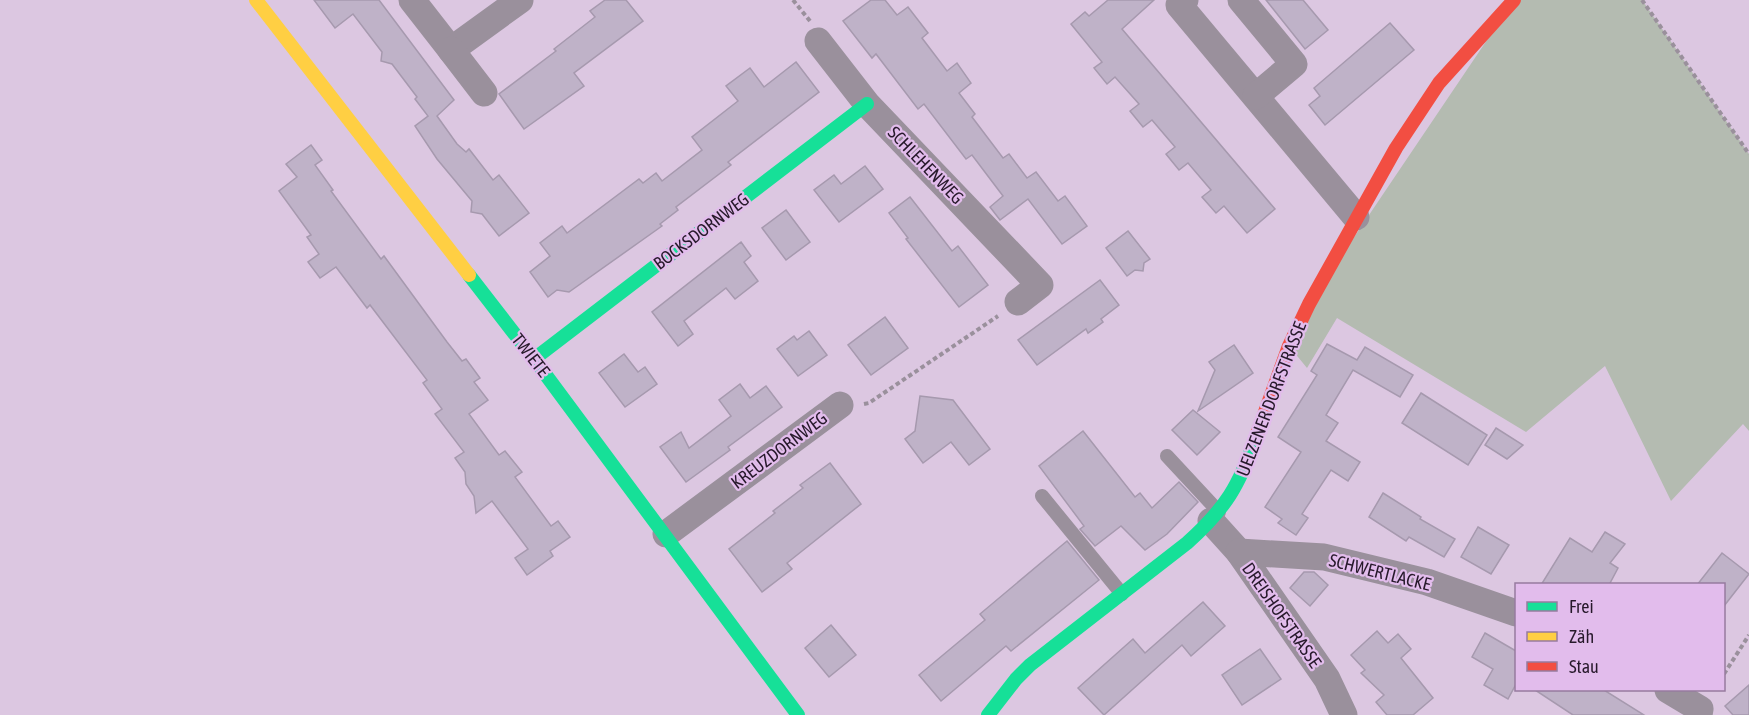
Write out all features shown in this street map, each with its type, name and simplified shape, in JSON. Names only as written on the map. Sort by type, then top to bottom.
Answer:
[{"type":"street","name":"TWIETE","points":[[256,0],[534,359],[798,715]]},
{"type":"street","points":[[412,0],[484,93]]},
{"type":"street","points":[[451,50],[520,0]]},
{"type":"street","points":[[1185,0],[1179,5],[1356,217]]},
{"type":"street","points":[[1241,0],[1294,64],[1256,96]]},
{"type":"street","name":"UELZENER DORFSTRASSE","points":[[988,715],[1030,664],[1187,543],[1215,516],[1232,494],[1246,466],[1288,346],[1356,217],[1396,148],[1439,83],[1514,0]]},
{"type":"street","name":"SCHLEHENWEG","points":[[818,41],[867,104],[1048,279],[1018,302]]},
{"type":"street","name":"BOCKSDORNWEG","points":[[534,359],[867,104]]},
{"type":"street","name":"KREUZDORNWEG","points":[[666,534],[840,405]]},
{"type":"street","name":"DREISHOFSTRASSE","points":[[1215,516],[1327,679],[1344,715]]},
{"type":"street","name":"SCHWERTLACKE","points":[[1239,552],[1324,557],[1427,582],[1515,613]]},
{"type":"street","points":[[1670,691],[1700,709],[1699,715]]},
{"type":"lane","points":[[1167,456],[1215,516]]},
{"type":"lane","points":[[1042,496],[1122,594]]},
{"type":"path","points":[[1642,0],[1749,154]]},
{"type":"path","name":"KREUZDORNWEG","points":[[840,405],[869,403],[1018,302]]},
{"type":"path","points":[[1725,672],[1749,635]]},
{"type":"shaded area","points":[[1514,0],[1642,0],[1749,154],[1749,431],[1743,424],[1671,501],[1605,366],[1526,432],[1337,318],[1307,368],[1289,346],[1309,304]]},
{"type":"building","points":[[314,0],[379,0],[454,100],[437,116],[457,144],[466,152],[469,149],[493,180],[499,175],[529,213],[499,236],[482,214],[471,212],[472,201],[437,159],[415,126],[428,116],[415,99],[417,97],[392,64],[381,61],[382,52],[353,14],[335,28]]},
{"type":"building","points":[[605,0],[626,0],[643,21],[574,73],[584,86],[524,129],[499,94],[556,51],[554,49],[595,17],[590,11]]},
{"type":"building","points":[[871,0],[885,0],[897,15],[908,7],[928,33],[922,38],[947,71],[957,63],[971,83],[959,93],[975,114],[972,117],[1003,158],[1009,154],[1027,178],[1036,172],[1058,201],[1065,196],[1087,226],[1062,244],[1028,199],[1000,220],[990,207],[1003,196],[972,155],[966,159],[924,104],[918,109],[876,54],[872,58],[843,21]]},
{"type":"building","points":[[1108,0],[1154,0],[1122,29],[1275,209],[1247,233],[1224,206],[1216,213],[1202,197],[1211,190],[1188,163],[1179,170],[1166,154],[1175,147],[1152,120],[1143,127],[1130,111],[1139,104],[1115,77],[1107,84],[1094,68],[1102,62],[1071,24],[1085,12],[1089,16]]},
{"type":"building","points":[[1266,0],[1303,0],[1328,30],[1305,49]]},
{"type":"building","points":[[1390,23],[1414,50],[1325,125],[1309,105],[1320,96],[1314,88]]},
{"type":"building","points":[[796,62],[819,92],[728,162],[731,165],[676,207],[678,210],[660,224],[662,226],[569,292],[557,290],[548,297],[530,272],[550,256],[540,243],[562,226],[567,233],[639,179],[643,183],[656,173],[662,181],[702,150],[692,137],[738,101],[726,86],[750,68],[764,87]]},
{"type":"building","points":[[311,145],[322,160],[315,165],[333,190],[331,191],[381,259],[384,256],[462,361],[466,359],[480,378],[474,382],[488,400],[469,414],[499,455],[505,451],[522,472],[515,477],[551,526],[558,521],[570,537],[550,551],[553,556],[527,575],[515,558],[528,549],[492,501],[476,513],[474,496],[466,484],[465,472],[455,458],[464,452],[435,414],[442,409],[423,383],[427,380],[370,305],[367,308],[336,267],[320,278],[308,262],[319,254],[307,237],[311,235],[279,191],[297,177],[286,164]]},
{"type":"building","points":[[865,166],[883,189],[839,222],[814,190],[834,175],[841,184]]},
{"type":"building","points":[[910,197],[952,251],[958,246],[988,285],[959,307],[906,239],[908,238],[889,213]]},
{"type":"building","points":[[786,210],[810,242],[786,260],[762,228]]},
{"type":"building","points":[[1128,231],[1150,259],[1144,263],[1143,271],[1135,270],[1127,276],[1106,248]]},
{"type":"building","points":[[741,242],[751,256],[744,262],[758,281],[735,299],[726,288],[684,321],[693,334],[678,346],[652,312]]},
{"type":"building","points":[[1100,280],[1119,305],[1101,319],[1103,322],[1088,333],[1086,329],[1037,365],[1018,340]]},
{"type":"building","points":[[885,317],[908,348],[871,375],[848,345]]},
{"type":"building","points":[[809,331],[827,355],[798,376],[777,349],[794,336],[797,340]]},
{"type":"building","points":[[1327,344],[1357,360],[1365,347],[1413,375],[1400,397],[1353,370],[1326,415],[1338,423],[1326,441],[1360,462],[1348,481],[1331,470],[1302,514],[1308,518],[1296,535],[1278,523],[1282,519],[1265,507],[1301,452],[1278,437],[1317,375],[1311,371]]},
{"type":"building","points":[[1234,345],[1253,373],[1198,411],[1215,370],[1209,362]]},
{"type":"building","points":[[624,354],[638,372],[645,367],[657,384],[625,407],[599,373]]},
{"type":"building","points":[[740,384],[750,398],[766,386],[782,407],[728,447],[730,450],[686,482],[660,447],[681,432],[689,448],[731,416],[719,400]]},
{"type":"building","points":[[1421,393],[1487,435],[1468,465],[1402,423]]},
{"type":"building","points":[[920,396],[953,400],[990,449],[969,465],[951,442],[923,463],[905,439],[915,431]]},
{"type":"building","points":[[1193,410],[1220,432],[1197,455],[1172,430]]},
{"type":"building","points":[[1496,428],[1523,445],[1507,459],[1485,445]]},
{"type":"building","points":[[1083,431],[1135,497],[1140,493],[1152,508],[1179,482],[1198,502],[1167,534],[1145,550],[1121,526],[1095,546],[1080,529],[1084,526],[1039,466]]},
{"type":"building","points":[[830,463],[861,504],[787,563],[792,569],[762,592],[729,549],[803,488],[800,485]]},
{"type":"building","points":[[1383,493],[1421,517],[1420,519],[1455,539],[1444,557],[1409,537],[1406,541],[1369,517]]},
{"type":"building","points":[[1478,527],[1509,545],[1491,574],[1461,557]]},
{"type":"building","points":[[1605,532],[1625,544],[1610,563],[1618,568],[1610,583],[1542,583],[1570,538],[1592,552]]},
{"type":"building","points":[[1067,541],[1099,580],[1011,651],[1006,646],[941,701],[919,675],[985,620],[980,614]]},
{"type":"building","points":[[1722,553],[1749,574],[1725,605],[1725,583],[1699,583]]},
{"type":"building","points":[[1304,572],[1314,572],[1328,585],[1310,606],[1290,588]]},
{"type":"building","points":[[1203,602],[1225,626],[1191,656],[1182,645],[1104,715],[1078,688],[1133,639],[1145,653]]},
{"type":"building","points":[[831,625],[856,655],[829,677],[805,648]]},
{"type":"building","points":[[1377,631],[1388,643],[1398,634],[1411,649],[1401,658],[1433,698],[1413,715],[1387,715],[1376,702],[1384,695],[1361,673],[1365,670],[1351,655]]},
{"type":"building","points":[[1485,633],[1515,650],[1515,686],[1508,699],[1484,685],[1493,669],[1472,657]]},
{"type":"building","points":[[1260,649],[1281,679],[1242,705],[1222,675]]},
{"type":"building","points":[[1749,685],[1749,715],[1733,715],[1725,706]]},
{"type":"building","points":[[1537,691],[1606,691],[1644,715],[1573,715]]},
{"type":"traffic: fast","points":[[534,359],[867,104]]},
{"type":"traffic: fast","points":[[469,275],[798,715]]},
{"type":"traffic: fast","points":[[988,715],[1030,665],[1187,543],[1212,519],[1237,483],[1256,437]]},
{"type":"traffic: slow","points":[[256,0],[469,275]]},
{"type":"traffic: jam","points":[[1256,437],[1289,346],[1309,304],[1396,148],[1439,83],[1514,0]]}]
